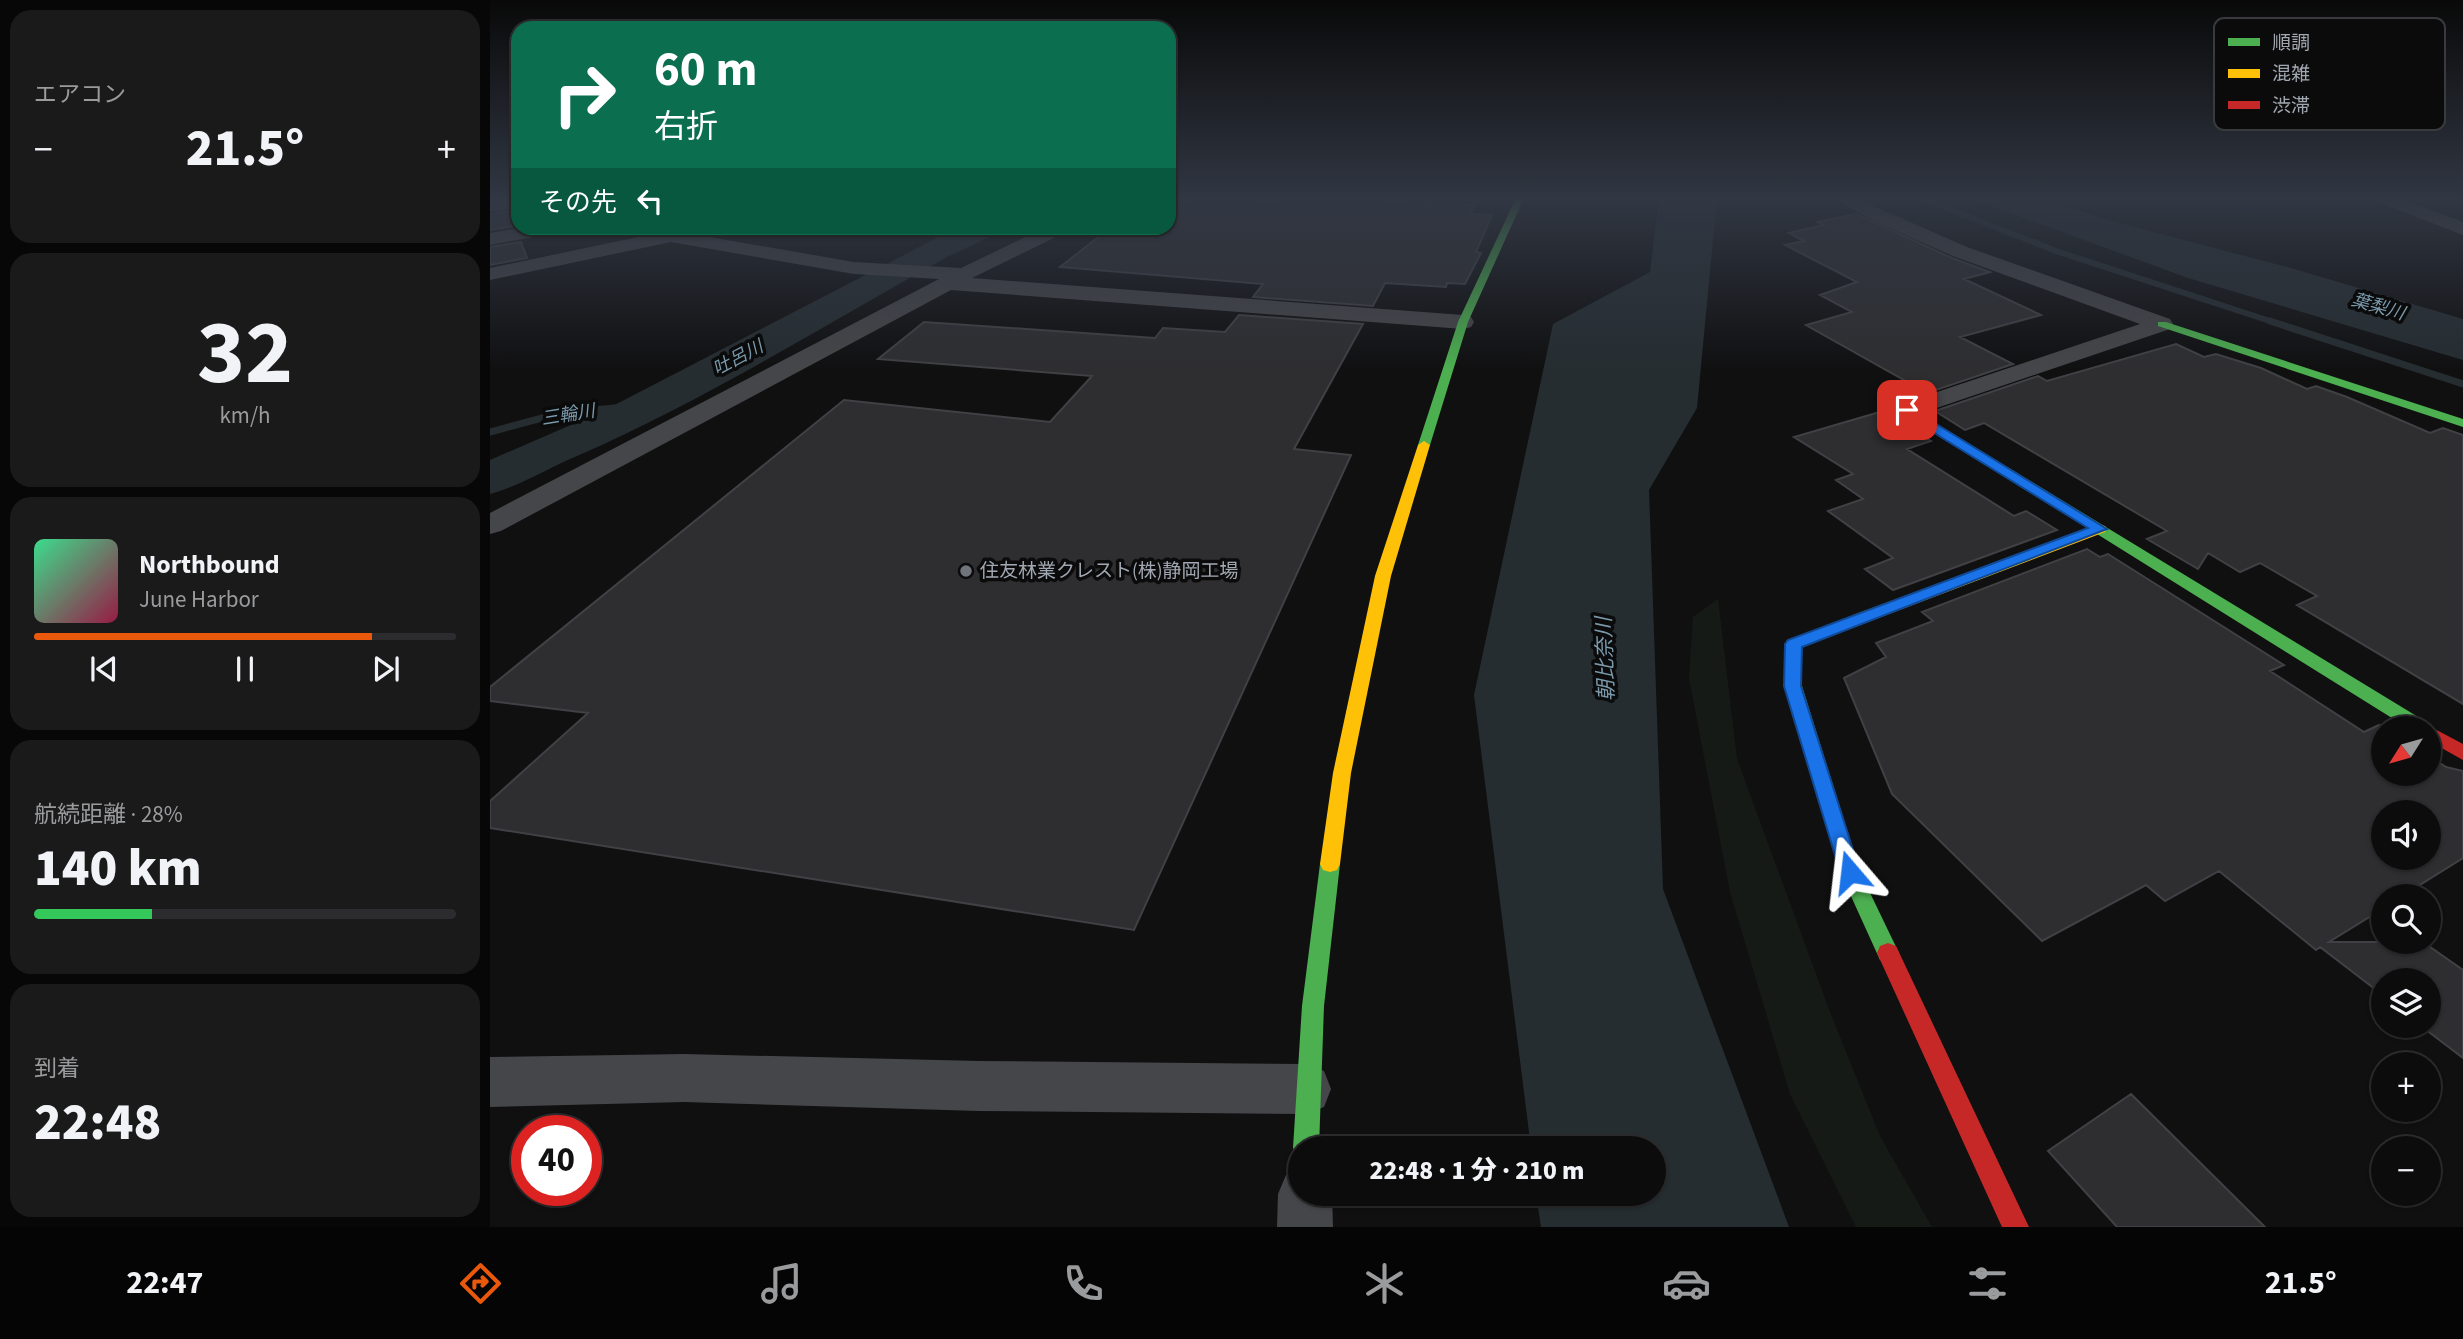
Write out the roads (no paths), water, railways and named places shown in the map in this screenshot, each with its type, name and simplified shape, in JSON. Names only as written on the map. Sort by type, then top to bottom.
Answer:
[{"type":"street","points":[[490,274],[571,255]]},
{"type":"street","points":[[789,255],[854,268],[1464,322]]},
{"type":"street","points":[[490,525],[1003,255]]},
{"type":"street","points":[[1306,1136],[1306,1089],[1316,963],[1342,774],[1383,576],[1464,322],[1494,255]]},
{"type":"street","points":[[1966,255],[2162,324],[2463,423]]},
{"type":"street","points":[[1907,410],[2162,324]]},
{"type":"street","points":[[1907,410],[2403,716]]},
{"type":"street","points":[[2015,1227],[1850,872],[1793,686],[1793,644],[2100,529]]},
{"type":"street","points":[[2441,739],[2463,753]]},
{"type":"street","points":[[490,1082],[684,1078],[979,1086],[1306,1089]]},
{"type":"street","points":[[1305,1206],[1305,1227]]},
{"type":"water","name":"朝比奈川","points":[[1652,255],[1712,255],[1697,408],[1649,490],[1663,889],[1789,1227],[1541,1227],[1538,1206],[1666,1206],[1666,1136],[1529,1136],[1474,695],[1553,324],[1650,272]]},
{"type":"water","points":[[2126,255],[2204,255],[2463,333],[2463,360],[2188,278]]},
{"type":"waterway","name":"吐呂川","points":[[490,479],[527,460],[619,421],[925,255]]},
{"type":"waterway","points":[[2069,255],[2276,323]]},
{"type":"waterway","name":"葉梨川","points":[[2201,255],[2463,332]]},
{"type":"waterway","points":[[2270,321],[2463,384]]},
{"type":"waterway","name":"三輪川","points":[[490,432],[561,413],[647,405]]},
{"type":"waterway","points":[[490,468],[527,460]]},
{"type":"place","name":"住友林業クレスト(株)静岡工場","points":[[966,571]]}]
